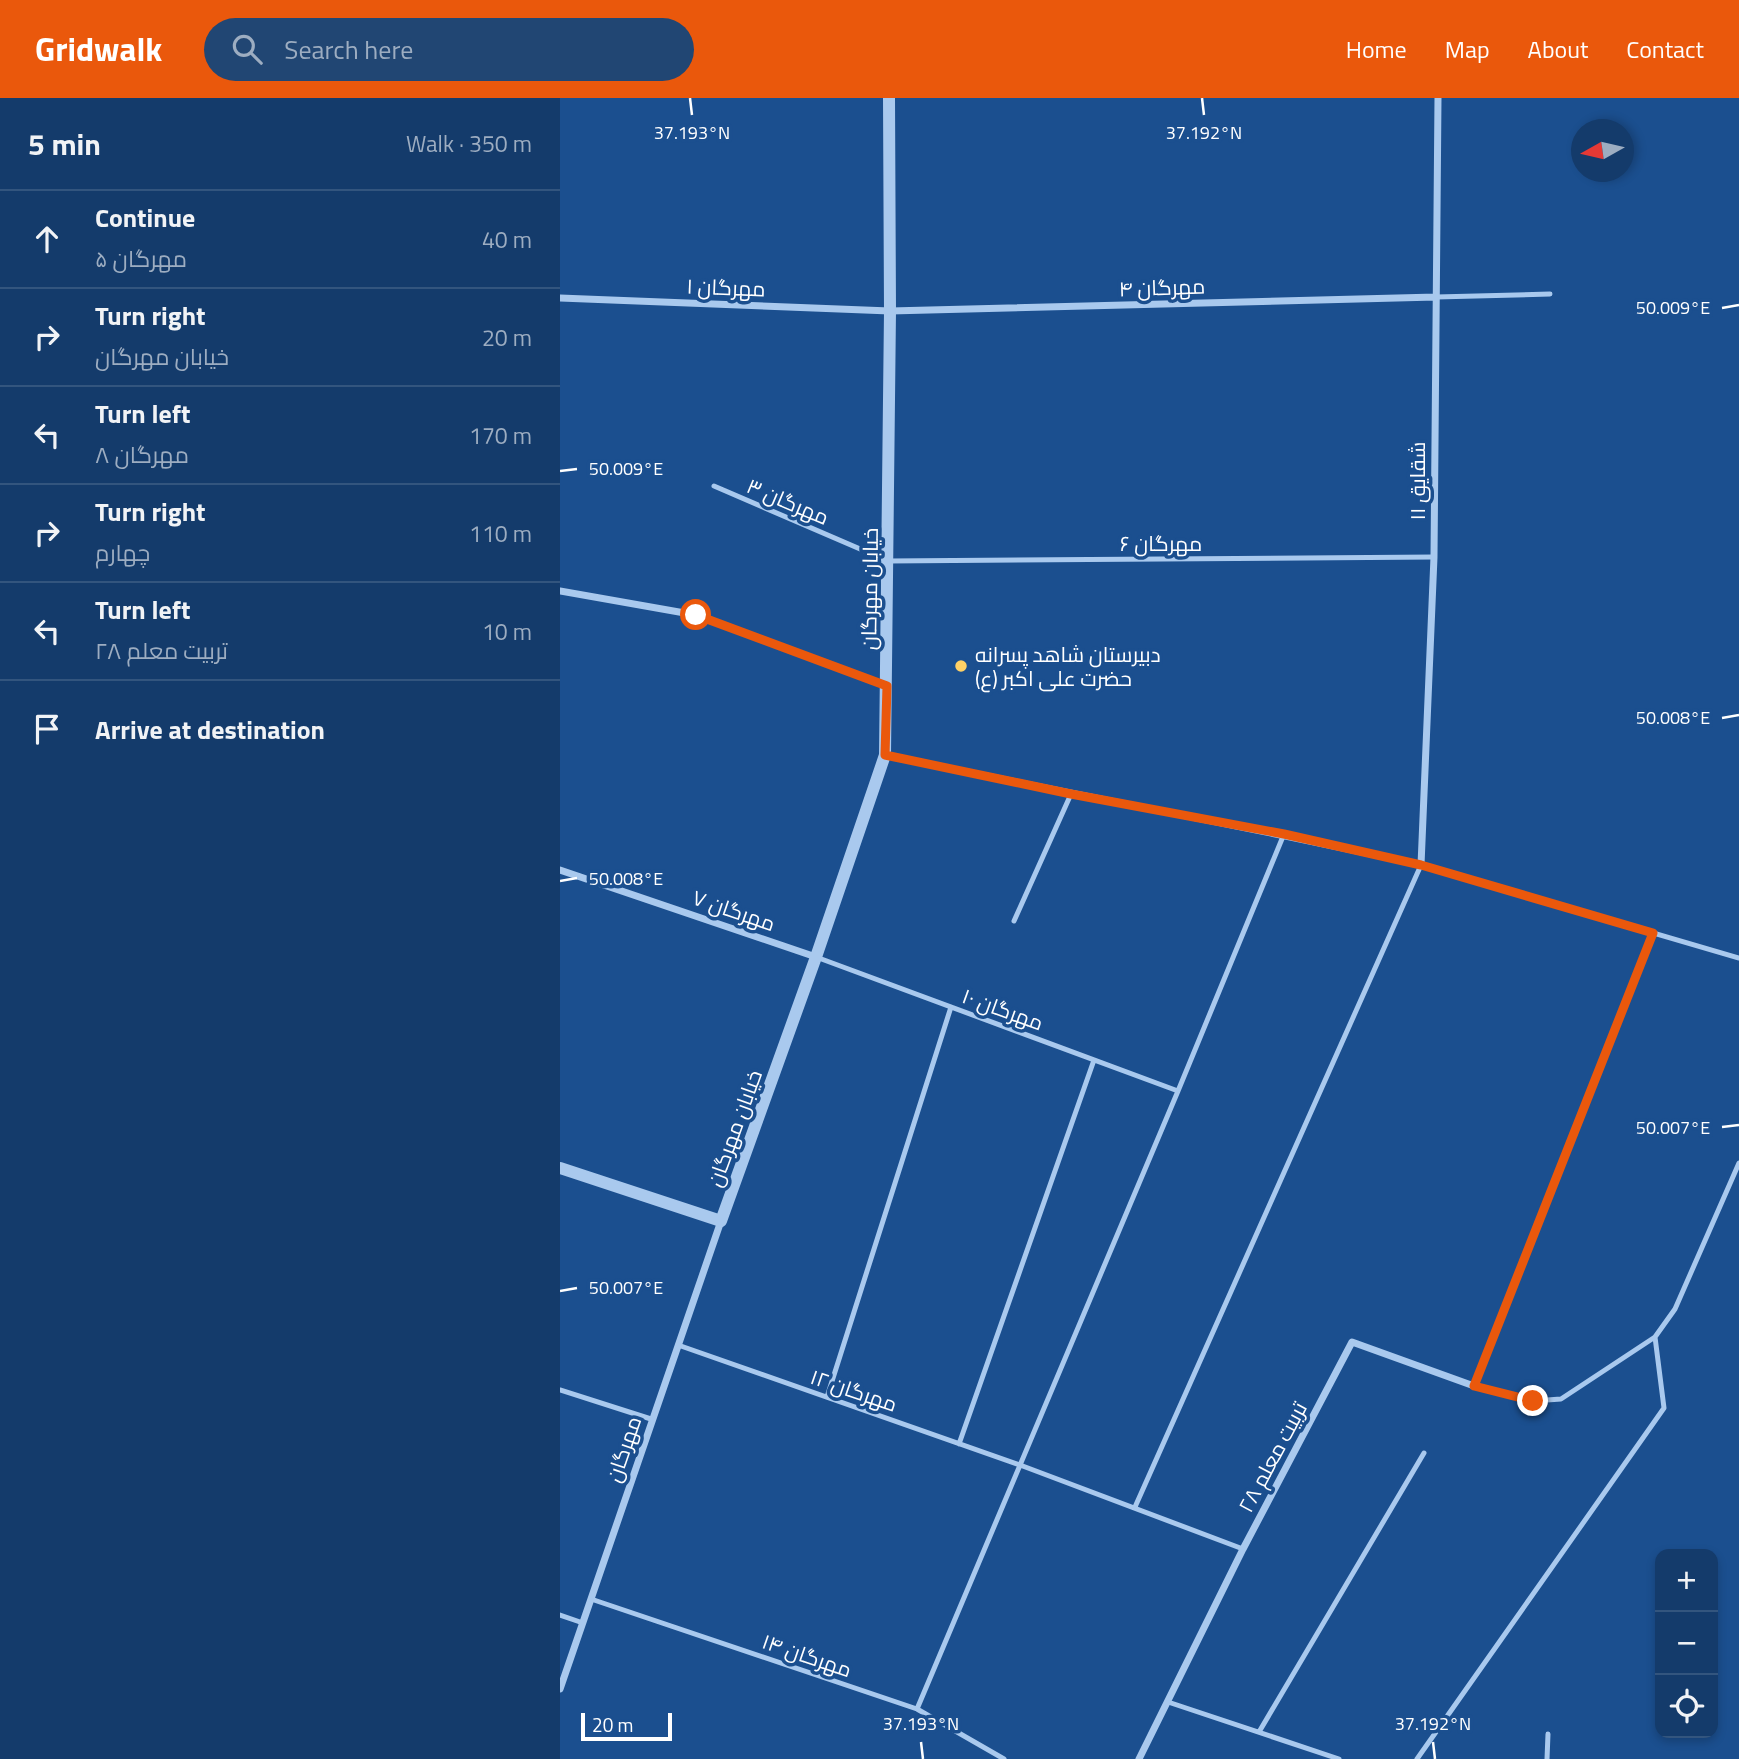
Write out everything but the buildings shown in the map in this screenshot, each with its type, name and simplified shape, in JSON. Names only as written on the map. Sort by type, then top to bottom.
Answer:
[{"type":"street","name":"خیابان مهرگان","points":[[721,1221],[885,755],[892,98]]},
{"type":"street","name":"شقایق ۱۱","points":[[1421,865],[1434,557],[1438,98]]},
{"type":"street","name":"مهرگان ۴","points":[[890,311],[1436,297]]},
{"type":"street","name":"مهرگان ۱","points":[[560,298],[890,311]]},
{"type":"street","points":[[560,591],[696,615],[887,686]]},
{"type":"street","points":[[885,755],[1071,794],[1284,834],[1421,865]]},
{"type":"street","name":"مهرگان ۷","points":[[560,870],[816,957]]},
{"type":"street","points":[[560,1168],[721,1221]]},
{"type":"street","name":"مهرگان","points":[[560,1689],[721,1221]]},
{"type":"street","name":"تربیت معلم ۲۸","points":[[1139,1759],[1243,1549],[1352,1342],[1474,1386],[1533,1401]]},
{"type":"lane","points":[[1436,297],[1550,294]]},
{"type":"lane","name":"مهرگان ۳","points":[[714,486],[888,561]]},
{"type":"lane","name":"مهرگان ۶","points":[[888,561],[1434,557]]},
{"type":"lane","points":[[1014,921],[1071,794]]},
{"type":"lane","points":[[917,1709],[1284,834]]},
{"type":"lane","points":[[1136,1507],[1421,865],[1739,958]]},
{"type":"lane","points":[[1474,1386],[1653,933]]},
{"type":"lane","name":"مهرگان ۱۰","points":[[816,957],[1178,1091]]},
{"type":"lane","points":[[827,1397],[951,1007]]},
{"type":"lane","points":[[958,1444],[1094,1060]]},
{"type":"lane","points":[[1533,1401],[1561,1399],[1656,1337],[1675,1309],[1739,1163]]},
{"type":"lane","points":[[1417,1759],[1664,1408],[1656,1337]]},
{"type":"lane","name":"مهرگان ۱۲","points":[[678,1345],[1020,1465],[1243,1549]]},
{"type":"lane","points":[[560,1390],[651,1419]]},
{"type":"lane","points":[[1259,1732],[1424,1453]]},
{"type":"lane","name":"مهرگان ۱۴","points":[[591,1598],[917,1709],[1004,1759]]},
{"type":"lane","points":[[560,1615],[583,1623]]},
{"type":"lane","points":[[1168,1702],[1339,1759]]},
{"type":"lane","points":[[1547,1759],[1548,1734]]},
{"type":"place","name":"دبیرستان شاهد پسرانه حضرت علی اکبر (ع)","points":[[961,666]]},
{"type":"route","points":[[696,615],[887,686],[885,755],[1071,794],[1284,834],[1421,865],[1653,933],[1474,1386],[1533,1401]]}]
